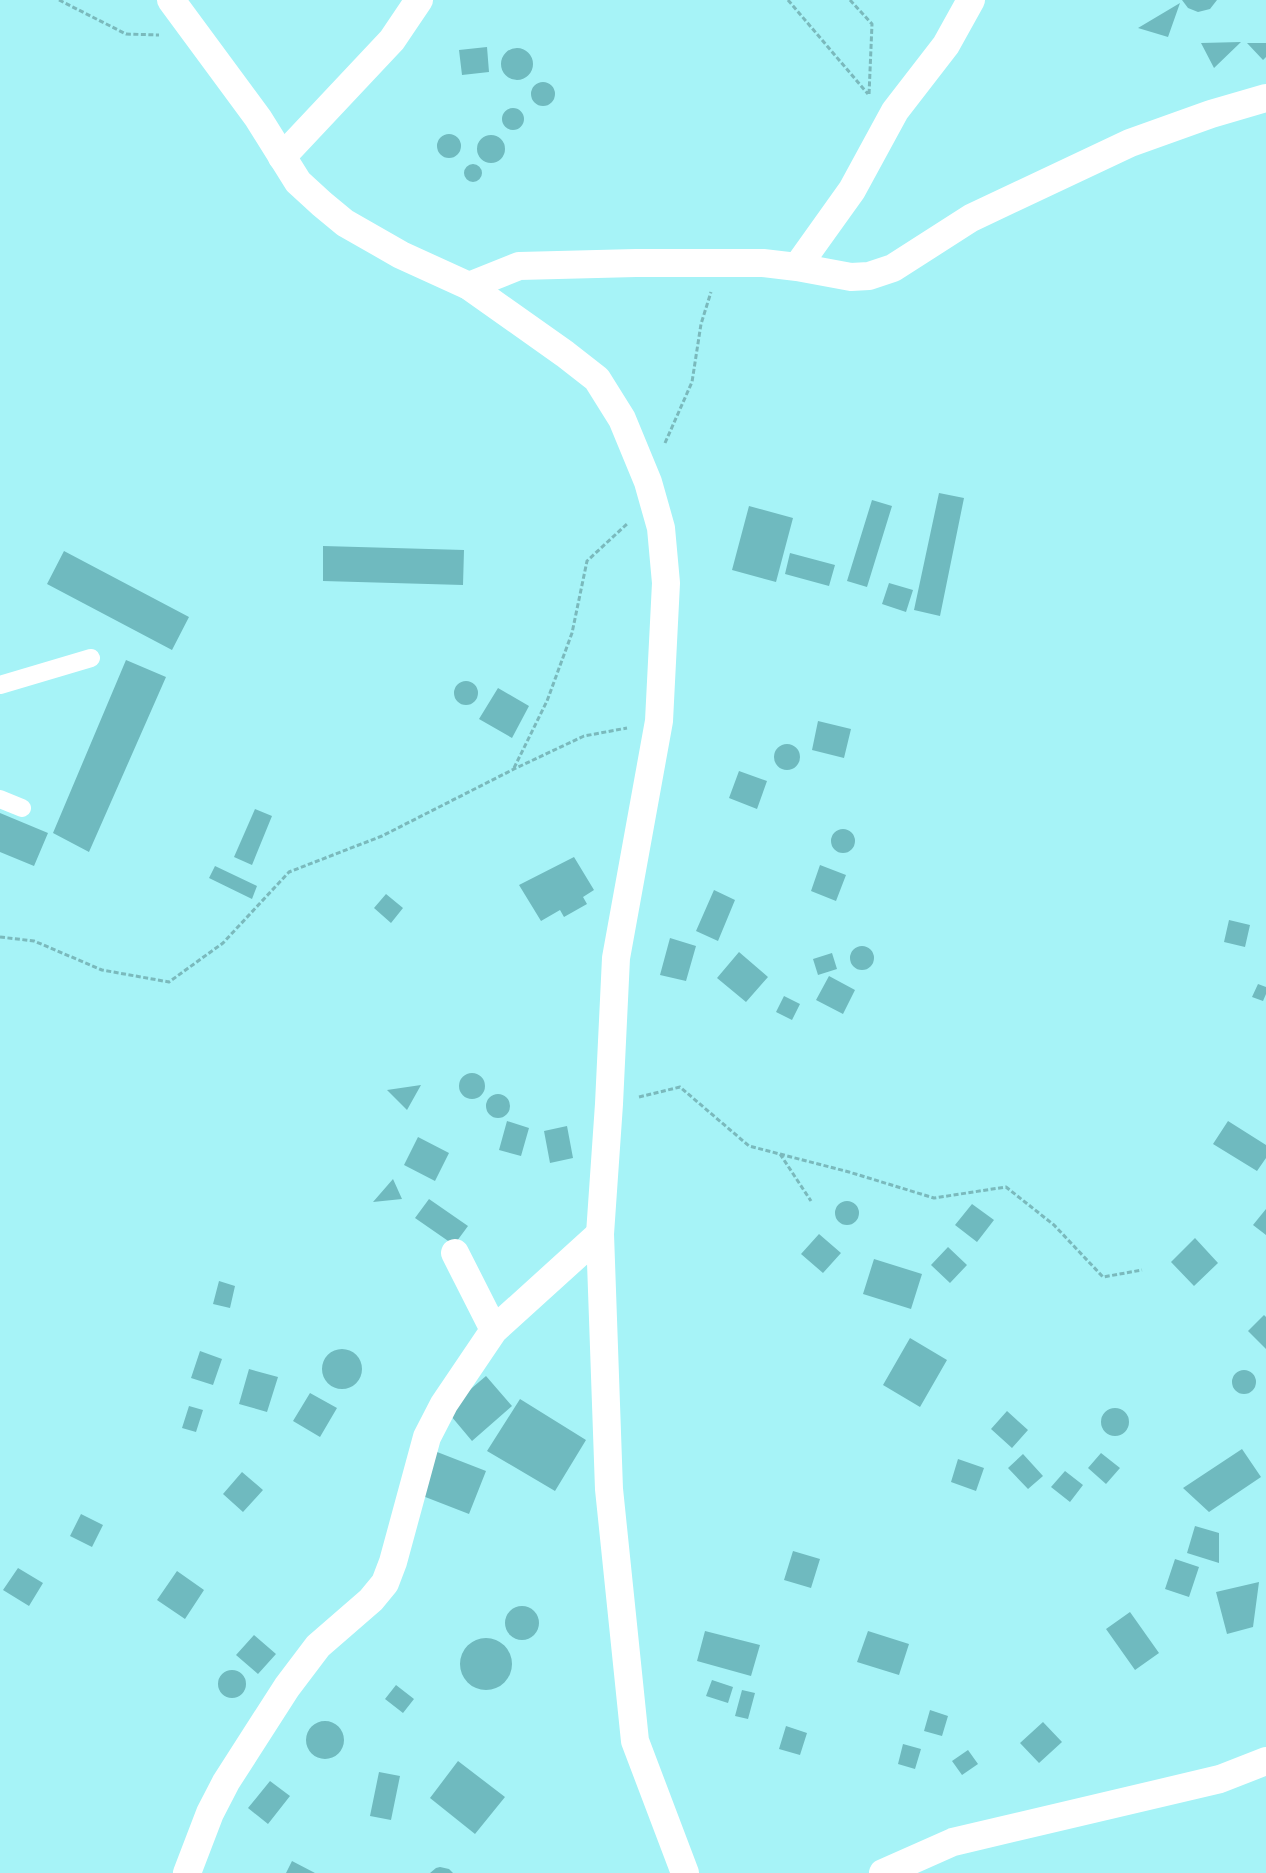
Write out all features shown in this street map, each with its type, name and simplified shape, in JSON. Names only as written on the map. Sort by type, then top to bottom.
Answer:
[{"type":"street","points":[[171,0],[258,118],[298,182],[345,223],[400,255],[469,286],[597,379],[622,419],[648,482],[661,528],[666,583],[659,721],[616,958],[600,1234],[609,1489],[634,1741],[685,1873]]},
{"type":"street","points":[[282,157],[392,40],[419,0]]},
{"type":"street","points":[[797,267],[852,190],[895,111],[946,45],[971,0]]},
{"type":"street","points":[[469,286],[519,266],[721,262],[763,263],[851,277],[869,276],[893,268],[971,218],[1130,143],[1211,114],[1266,98]]},
{"type":"street","points":[[187,1873],[210,1813],[226,1782],[287,1687],[318,1646],[370,1600],[385,1583],[393,1562],[427,1437],[444,1404],[494,1330],[600,1234]]},
{"type":"street","points":[[455,1253],[494,1330]]},
{"type":"street","points":[[883,1873],[953,1842],[1220,1779],[1266,1761]]},
{"type":"lane","points":[[0,685],[91,658]]},
{"type":"lane","points":[[0,799],[22,808]]},
{"type":"path","points":[[59,0],[126,34],[197,35]]},
{"type":"path","points":[[788,0],[868,94],[895,111]]},
{"type":"path","points":[[850,0],[872,24],[868,94]]},
{"type":"path","points":[[514,769],[550,693],[572,633],[588,561],[630,521],[692,382],[702,324],[721,262]]},
{"type":"path","points":[[0,937],[34,941],[102,970],[169,982],[223,943],[289,872],[382,836],[584,736],[659,721]]},
{"type":"path","points":[[609,1104],[680,1087],[750,1146],[849,1172],[934,1198],[1006,1187],[1054,1225],[1103,1277],[1142,1270]]},
{"type":"path","points":[[780,1154],[811,1201]]},
{"type":"building","points":[[1182,0],[1217,0],[1210,9],[1198,12],[1188,8]]},
{"type":"building","points":[[1180,3],[1168,37],[1138,28]]},
{"type":"building","points":[[1241,42],[1214,68],[1201,43]]},
{"type":"building","points":[[1247,43],[1266,43],[1266,57],[1263,60]]},
{"type":"building","points":[[487,47],[489,72],[462,75],[459,50]]},
{"type":"building","points":[[517,48],[528,53],[533,64],[528,75],[517,80],[506,75],[501,64],[506,53]]},
{"type":"building","points":[[543,82],[552,85],[555,94],[552,103],[543,106],[534,103],[531,94],[534,85]]},
{"type":"building","points":[[513,108],[521,111],[524,119],[521,127],[513,130],[505,127],[502,119],[505,111]]},
{"type":"building","points":[[449,134],[458,137],[461,146],[458,155],[449,158],[440,155],[437,146],[440,137]]},
{"type":"building","points":[[491,135],[501,139],[505,149],[501,159],[491,163],[481,159],[477,149],[481,139]]},
{"type":"building","points":[[473,164],[481,169],[482,173],[477,181],[473,182],[465,177],[464,173],[469,165]]},
{"type":"building","points":[[939,493],[964,498],[940,616],[914,610]]},
{"type":"building","points":[[872,500],[892,506],[867,587],[847,581]]},
{"type":"building","points":[[749,506],[793,518],[776,582],[732,570]]},
{"type":"building","points":[[323,546],[464,550],[463,585],[323,581]]},
{"type":"building","points":[[64,551],[189,617],[172,650],[47,584]]},
{"type":"building","points":[[790,553],[835,565],[829,586],[785,574]]},
{"type":"building","points":[[889,583],[913,590],[906,612],[882,604]]},
{"type":"building","points":[[126,660],[166,677],[89,852],[53,833]]},
{"type":"building","points":[[466,681],[475,684],[478,693],[475,702],[466,705],[457,702],[454,693],[457,684]]},
{"type":"building","points":[[498,688],[529,706],[512,738],[479,719]]},
{"type":"building","points":[[818,721],[851,729],[844,758],[812,750]]},
{"type":"building","points":[[787,744],[796,748],[800,757],[796,766],[787,770],[778,766],[774,757],[778,748]]},
{"type":"building","points":[[739,771],[767,781],[757,809],[729,798]]},
{"type":"building","points":[[255,809],[272,816],[252,865],[234,857]]},
{"type":"building","points":[[0,813],[48,833],[34,866],[0,852]]},
{"type":"building","points":[[843,829],[852,832],[855,841],[852,850],[843,853],[834,850],[831,841],[834,832]]},
{"type":"building","points":[[574,857],[594,890],[583,897],[587,904],[564,917],[560,910],[541,921],[519,885]]},
{"type":"building","points":[[820,865],[846,875],[836,901],[811,891]]},
{"type":"building","points":[[215,866],[257,886],[252,899],[209,878]]},
{"type":"building","points":[[714,890],[735,900],[718,941],[696,931]]},
{"type":"building","points":[[386,894],[403,908],[391,923],[374,908]]},
{"type":"building","points":[[1229,920],[1250,925],[1245,947],[1224,942]]},
{"type":"building","points":[[670,938],[696,946],[686,981],[660,975]]},
{"type":"building","points":[[862,946],[871,949],[874,958],[871,967],[862,970],[853,967],[850,958],[853,949]]},
{"type":"building","points":[[739,952],[768,977],[746,1002],[717,978]]},
{"type":"building","points":[[832,953],[837,969],[818,975],[813,959]]},
{"type":"building","points":[[829,976],[855,990],[843,1014],[816,1000]]},
{"type":"building","points":[[1258,984],[1266,987],[1263,1001],[1252,997]]},
{"type":"building","points":[[784,996],[800,1004],[792,1020],[776,1012]]},
{"type":"building","points":[[472,1073],[481,1077],[485,1086],[481,1095],[472,1099],[463,1095],[459,1086],[463,1077]]},
{"type":"building","points":[[421,1085],[407,1110],[387,1090]]},
{"type":"building","points":[[493,1094],[503,1094],[510,1101],[510,1111],[503,1118],[493,1118],[486,1111],[486,1101]]},
{"type":"building","points":[[507,1121],[529,1128],[521,1156],[499,1150]]},
{"type":"building","points":[[1228,1121],[1266,1145],[1266,1158],[1257,1171],[1213,1144]]},
{"type":"building","points":[[567,1126],[573,1158],[550,1163],[544,1131]]},
{"type":"building","points":[[418,1137],[449,1153],[435,1181],[404,1165]]},
{"type":"building","points":[[393,1179],[402,1199],[373,1202]]},
{"type":"building","points":[[429,1199],[468,1226],[454,1245],[415,1218]]},
{"type":"building","points":[[842,1201],[852,1201],[859,1208],[859,1218],[852,1225],[842,1225],[835,1218],[835,1208]]},
{"type":"building","points":[[972,1204],[994,1220],[977,1242],[955,1225]]},
{"type":"building","points":[[1266,1209],[1266,1235],[1253,1225]]},
{"type":"building","points":[[819,1234],[841,1253],[823,1273],[801,1254]]},
{"type":"building","points":[[1195,1238],[1218,1263],[1194,1286],[1171,1262]]},
{"type":"building","points":[[948,1247],[967,1265],[950,1283],[931,1265]]},
{"type":"building","points":[[874,1259],[922,1274],[911,1309],[863,1294]]},
{"type":"building","points":[[219,1281],[235,1286],[230,1308],[213,1304]]},
{"type":"building","points":[[1264,1315],[1266,1317],[1266,1349],[1248,1331]]},
{"type":"building","points":[[910,1338],[947,1360],[920,1407],[883,1385]]},
{"type":"building","points":[[346,1349],[353,1352],[359,1358],[362,1369],[361,1377],[353,1386],[346,1389],[338,1389],[331,1386],[323,1377],[322,1365],[325,1358],[334,1350]]},
{"type":"building","points":[[200,1351],[222,1359],[213,1385],[191,1378]]},
{"type":"building","points":[[249,1369],[278,1377],[267,1412],[239,1404]]},
{"type":"building","points":[[1239,1370],[1249,1370],[1256,1377],[1256,1387],[1249,1394],[1239,1394],[1232,1387],[1232,1377]]},
{"type":"building","points":[[486,1376],[512,1406],[472,1441],[446,1410]]},
{"type":"building","points":[[310,1393],[337,1408],[320,1437],[293,1421]]},
{"type":"building","points":[[520,1399],[586,1440],[555,1491],[487,1451]]},
{"type":"building","points":[[189,1406],[203,1410],[196,1432],[182,1428]]},
{"type":"building","points":[[1115,1408],[1125,1412],[1129,1422],[1125,1432],[1115,1436],[1105,1432],[1101,1422],[1105,1412]]},
{"type":"building","points":[[1007,1411],[1028,1430],[1012,1448],[991,1429]]},
{"type":"building","points":[[1242,1449],[1261,1477],[1209,1512],[1183,1488]]},
{"type":"building","points":[[432,1450],[486,1471],[469,1514],[415,1493]]},
{"type":"building","points":[[1101,1453],[1120,1468],[1106,1484],[1088,1468]]},
{"type":"building","points":[[1023,1454],[1043,1476],[1028,1489],[1008,1468]]},
{"type":"building","points":[[958,1459],[984,1468],[976,1491],[951,1482]]},
{"type":"building","points":[[1065,1471],[1083,1485],[1070,1502],[1051,1487]]},
{"type":"building","points":[[242,1472],[263,1490],[243,1512],[223,1494]]},
{"type":"building","points":[[81,1514],[103,1525],[92,1547],[70,1536]]},
{"type":"building","points":[[1195,1526],[1219,1533],[1219,1563],[1187,1553]]},
{"type":"building","points":[[793,1551],[820,1559],[811,1588],[784,1580]]},
{"type":"building","points":[[1175,1559],[1199,1567],[1189,1597],[1165,1589]]},
{"type":"building","points":[[18,1568],[43,1583],[29,1606],[3,1590]]},
{"type":"building","points":[[177,1571],[204,1590],[185,1619],[157,1600]]},
{"type":"building","points":[[1259,1582],[1253,1627],[1227,1634],[1216,1592]]},
{"type":"building","points":[[522,1606],[534,1611],[539,1623],[534,1635],[522,1640],[510,1635],[505,1623],[510,1611]]},
{"type":"building","points":[[1130,1612],[1159,1653],[1135,1670],[1106,1629]]},
{"type":"building","points":[[705,1631],[760,1645],[751,1676],[697,1661]]},
{"type":"building","points":[[868,1631],[909,1644],[899,1675],[857,1662]]},
{"type":"building","points":[[254,1635],[276,1654],[258,1674],[236,1655]]},
{"type":"building","points":[[481,1638],[491,1638],[505,1645],[512,1659],[512,1669],[505,1683],[491,1690],[481,1690],[471,1686],[464,1679],[460,1669],[460,1659],[464,1649],[471,1642]]},
{"type":"building","points":[[232,1670],[242,1674],[246,1684],[242,1694],[232,1698],[222,1694],[218,1684],[222,1674]]},
{"type":"building","points":[[712,1680],[733,1687],[728,1703],[706,1696]]},
{"type":"building","points":[[396,1685],[414,1699],[403,1713],[385,1699]]},
{"type":"building","points":[[742,1690],[755,1693],[748,1719],[735,1716]]},
{"type":"building","points":[[930,1710],[948,1716],[942,1736],[924,1731]]},
{"type":"building","points":[[325,1721],[338,1727],[344,1740],[338,1753],[325,1759],[312,1753],[306,1740],[312,1727]]},
{"type":"building","points":[[1043,1722],[1062,1742],[1039,1763],[1020,1743]]},
{"type":"building","points":[[786,1726],[807,1733],[800,1755],[779,1749]]},
{"type":"building","points":[[903,1744],[921,1749],[915,1769],[898,1764]]},
{"type":"building","points":[[968,1750],[978,1764],[962,1775],[952,1761]]},
{"type":"building","points":[[458,1761],[505,1797],[475,1834],[430,1798]]},
{"type":"building","points":[[379,1772],[400,1776],[391,1820],[370,1816]]},
{"type":"building","points":[[270,1781],[290,1796],[268,1824],[248,1808]]},
{"type":"building","points":[[292,1861],[315,1873],[286,1873]]},
{"type":"building","points":[[440,1867],[449,1869],[453,1873],[430,1873]]}]
